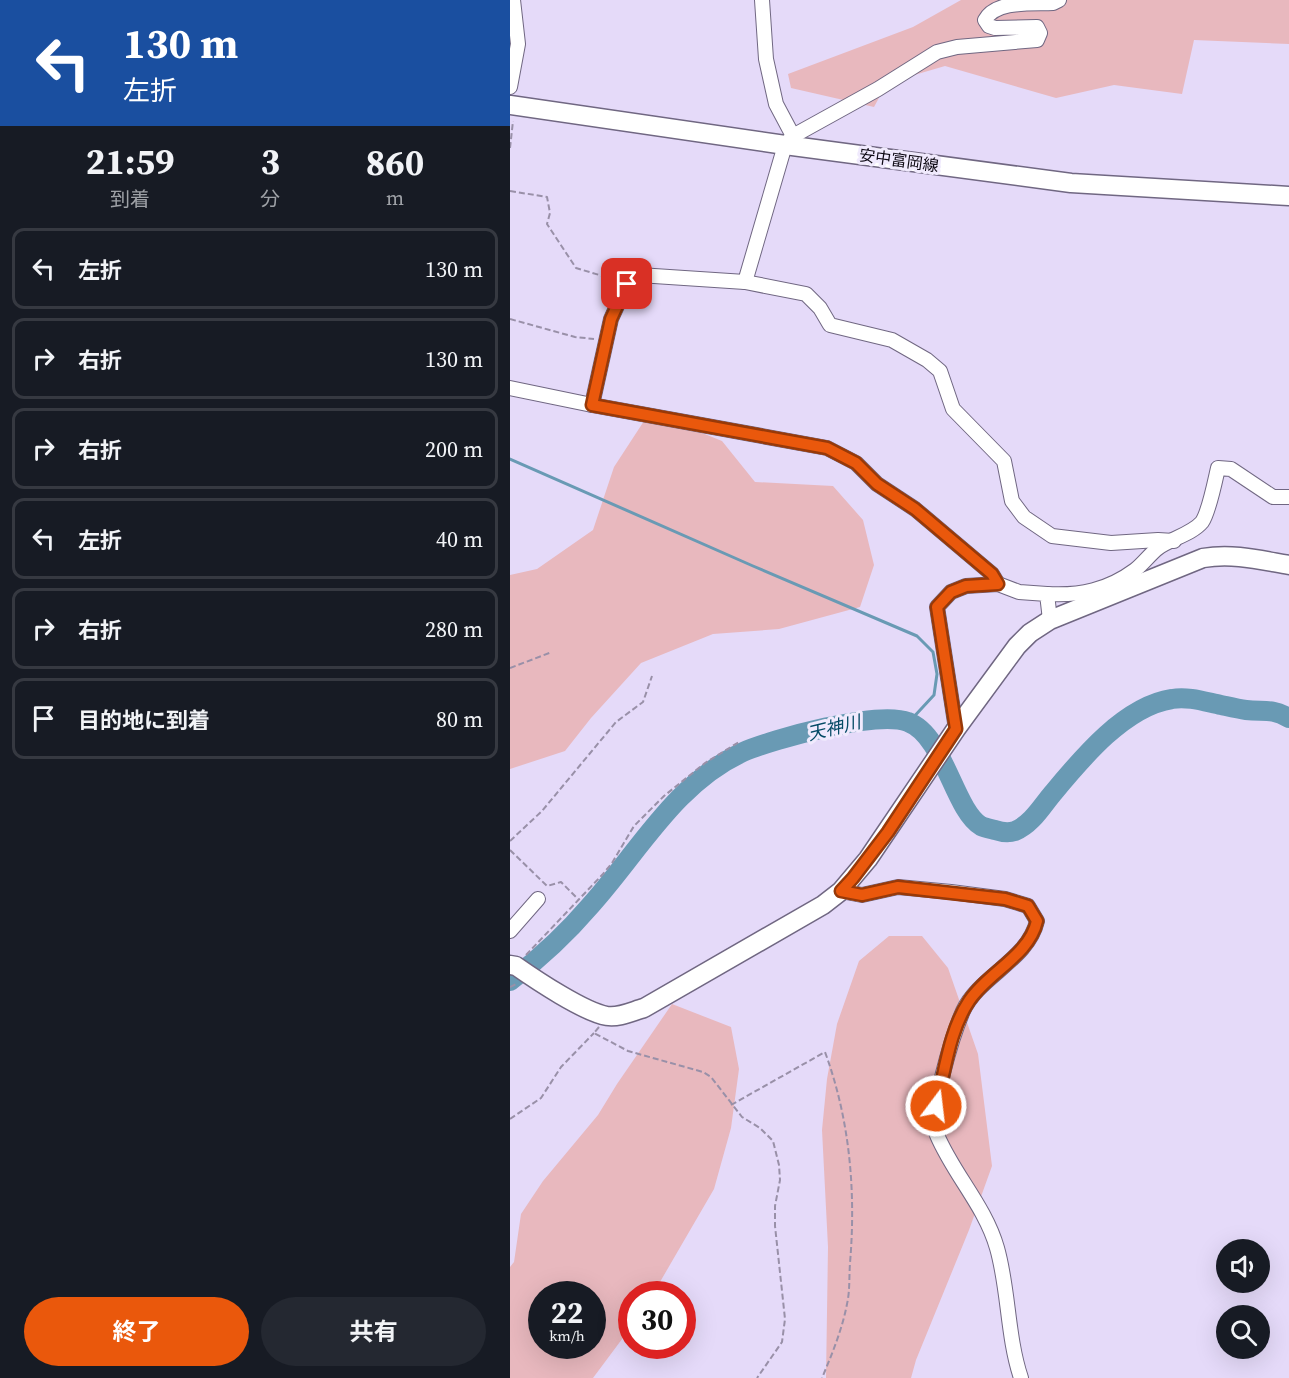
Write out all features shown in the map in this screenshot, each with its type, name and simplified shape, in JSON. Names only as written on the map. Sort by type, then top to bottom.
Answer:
[{"type":"street","points":[[510,87],[518,44],[513,0]]},
{"type":"street","points":[[745,282],[789,141],[776,104],[766,59],[762,0]]},
{"type":"street","points":[[789,141],[937,52],[957,46],[1038,40],[1040,33],[1037,27],[995,28],[989,26],[985,20],[988,14],[1008,4],[1053,3],[1059,0]]},
{"type":"street","name":"安中富岡線","points":[[512,106],[789,141],[1071,183],[1289,196]]},
{"type":"street","points":[[592,405],[611,319],[627,284],[639,275],[745,282],[806,294],[820,308],[830,325],[892,340],[927,360],[940,371],[953,409],[1004,461],[1012,501],[1024,517],[1052,537],[1111,543],[1174,541]]},
{"type":"street","points":[[510,388],[827,448],[856,463],[877,484],[915,509],[992,574],[998,584]]},
{"type":"street","points":[[956,729],[937,607],[951,592],[966,586],[998,584],[1019,592],[1068,595],[1086,593],[1109,585],[1136,570],[1160,546],[1174,541],[1202,522],[1214,488],[1218,468],[1231,469],[1272,497],[1289,497]]},
{"type":"street","points":[[515,967],[590,1011],[617,1016],[644,1008],[823,905],[841,891],[868,859],[956,729],[1017,646],[1030,633],[1050,620],[1203,558],[1219,555],[1241,556],[1289,565]]},
{"type":"street","points":[[1047,594],[1050,620]]},
{"type":"street","points":[[841,891],[862,895],[898,887],[1005,899],[1028,906],[1037,921],[1028,941],[971,997],[964,1009],[953,1039],[936,1106],[936,1133],[988,1221],[997,1248],[1021,1378]]},
{"type":"street","points":[[510,930],[538,899]]},
{"type":"path","points":[[510,148],[512,106]]},
{"type":"path","points":[[510,191],[547,197],[550,213],[547,224],[576,268],[627,284]]},
{"type":"path","points":[[510,319],[574,337],[606,341]]},
{"type":"path","points":[[510,668],[552,652]]},
{"type":"path","points":[[510,842],[542,811],[616,722],[643,702],[652,676]]},
{"type":"path","points":[[515,967],[612,863],[641,818],[705,763],[739,742]]},
{"type":"path","points":[[510,850],[547,886],[561,882],[579,900]]},
{"type":"path","points":[[510,1119],[541,1098],[561,1067],[608,1016]]},
{"type":"path","points":[[594,1033],[628,1051],[703,1072],[711,1077],[742,1117],[760,1128],[773,1141],[780,1180],[775,1206],[775,1226],[785,1319],[782,1342],[756,1378]]},
{"type":"path","points":[[731,1105],[825,1052],[836,1084],[850,1156],[853,1212],[848,1303],[822,1378]]},
{"type":"shaded area","points":[[961,0],[1289,0],[1289,44],[1194,40],[1182,94],[1114,85],[1056,98],[945,66],[887,83],[874,107],[791,88],[788,74],[913,27]]},
{"type":"shaded area","points":[[670,420],[722,441],[755,482],[833,486],[863,520],[874,565],[860,607],[779,629],[713,634],[641,663],[591,718],[565,751],[510,769],[510,575],[537,569],[593,530],[614,467],[644,421]]},
{"type":"shaded area","points":[[889,936],[922,936],[948,968],[978,1054],[992,1166],[911,1378],[826,1378],[828,1247],[822,1130],[827,1079],[837,1024],[859,961]]},
{"type":"shaded area","points":[[672,1004],[731,1027],[739,1069],[731,1128],[714,1189],[661,1281],[618,1281],[618,1344],[593,1378],[510,1378],[510,1267],[514,1262],[521,1214],[543,1181],[598,1115]]},
{"type":"waterway","points":[[510,459],[917,636],[933,652],[937,674],[934,695],[909,722]]},
{"type":"waterway","name":"天神川","points":[[510,981],[552,946],[581,916],[677,800],[719,765],[757,746],[851,723],[894,719],[908,722],[931,741],[963,805],[972,817],[983,827],[1010,832],[1021,828],[1032,819],[1077,765],[1106,736],[1121,723],[1155,704],[1178,698],[1191,699],[1243,710],[1272,712],[1289,718]]},
{"type":"route","points":[[627,284],[611,319],[592,405],[827,448],[856,463],[877,484],[915,509],[992,574],[998,584],[966,586],[951,592],[937,607],[956,729],[888,832],[841,891],[862,895],[898,887],[951,892],[1005,899],[1028,906],[1034,913],[1037,921],[1036,928],[1028,941],[971,997],[964,1009],[953,1039],[936,1106]]}]
